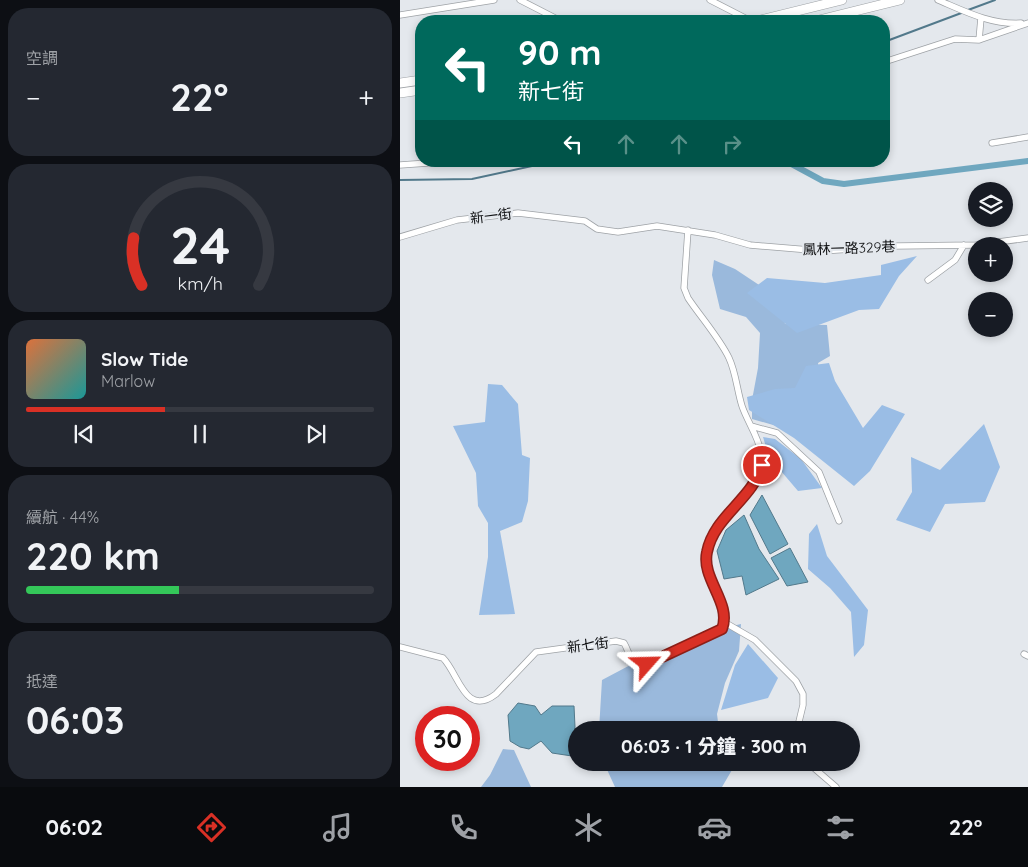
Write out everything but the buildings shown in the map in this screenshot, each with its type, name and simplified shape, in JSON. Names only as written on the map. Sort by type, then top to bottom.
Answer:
[{"type":"main road","points":[[781,15],[842,0]]},
{"type":"main road","points":[[839,15],[896,1]]},
{"type":"main road","points":[[400,83],[415,81]]},
{"type":"main road","points":[[400,93],[415,91]]},
{"type":"street","points":[[400,15],[494,0]]},
{"type":"street","points":[[520,0],[549,15]]},
{"type":"street","points":[[710,0],[739,15]]},
{"type":"street","points":[[938,0],[981,18],[1011,24],[1028,23]]},
{"type":"street","points":[[979,40],[981,18]]},
{"type":"street","points":[[890,60],[955,39],[979,40],[1028,23]]},
{"type":"street","points":[[992,143],[1028,137]]},
{"type":"street","points":[[400,165],[415,164]]},
{"type":"street","name":"新一街","points":[[400,237],[457,220],[518,213],[584,221]]},
{"type":"street","name":"鳳林一路329巷","points":[[584,221],[597,229],[618,232],[657,226],[715,235],[750,245],[822,251],[898,246],[964,245],[1028,238]]},
{"type":"street","points":[[688,230],[684,288],[688,298],[728,356],[735,374],[742,407],[761,450],[762,465],[759,475],[721,522],[712,537],[707,551],[708,569],[725,615],[724,622],[756,640],[796,681],[803,694],[799,721]]},
{"type":"street","points":[[928,280],[955,260],[964,245]]},
{"type":"street","points":[[751,426],[777,433],[819,472],[839,521]]},
{"type":"street","name":"新七街","points":[[400,647],[443,658],[466,695],[471,700],[477,701],[490,698],[496,694],[531,657],[542,650],[616,641],[624,643],[631,659],[637,664],[647,664],[722,629],[724,622]]},
{"type":"street","points":[[817,771],[836,787]]},
{"type":"shaded area","points":[[917,256],[899,276],[879,309],[859,310],[797,333],[747,293],[767,278],[825,283],[881,275],[881,265]]},
{"type":"shaded area","points":[[714,260],[735,269],[780,299],[785,324],[827,325],[830,356],[818,363],[822,393],[787,429],[752,419],[752,400],[758,368],[760,333],[746,317],[720,309],[712,275]]},
{"type":"shaded area","points":[[829,363],[835,381],[863,428],[882,405],[905,414],[870,471],[854,486],[794,438],[749,410],[747,397],[775,389],[795,388],[806,366]]},
{"type":"shaded area","points":[[488,384],[502,385],[518,404],[522,455],[530,458],[528,501],[522,522],[500,531],[515,614],[479,615],[488,557],[488,523],[478,506],[476,473],[453,426],[485,422]]},
{"type":"shaded area","points":[[984,424],[1000,467],[985,502],[945,504],[930,532],[896,520],[912,492],[911,457],[940,470]]},
{"type":"shaded area","points":[[763,437],[775,439],[801,459],[822,488],[798,491],[769,457]]},
{"type":"shaded area","points":[[762,495],[788,544],[770,554],[750,515]]},
{"type":"shaded area","points":[[744,515],[759,549],[779,579],[746,595],[742,576],[724,579],[717,551],[726,530]]},
{"type":"shaded area","points":[[817,524],[827,556],[868,610],[864,645],[854,657],[851,612],[830,588],[808,569],[809,534]]},
{"type":"shaded area","points":[[790,548],[808,582],[787,586],[771,558]]},
{"type":"shaded area","points":[[741,624],[739,651],[725,683],[717,714],[718,721],[600,721],[602,680],[636,662],[666,658],[671,648],[711,631]]},
{"type":"shaded area","points":[[748,644],[778,678],[768,698],[721,710],[735,665]]},
{"type":"shaded area","points":[[518,703],[535,706],[541,715],[552,706],[574,706],[575,721],[568,721],[568,755],[552,753],[541,741],[529,749],[520,747],[510,741],[508,715]]},
{"type":"shaded area","points":[[503,749],[514,750],[531,787],[481,787],[490,775]]},
{"type":"shaded area","points":[[608,771],[731,771],[722,787],[615,787]]},
{"type":"waterway","points":[[968,10],[995,0]]},
{"type":"waterway","points":[[890,40],[964,12]]},
{"type":"waterway","points":[[797,167],[823,181],[844,184],[1028,161]]},
{"type":"waterway","points":[[400,180],[472,179],[527,167]]},
{"type":"route","points":[[647,664],[722,629],[725,615],[708,569],[707,551],[712,537],[721,522],[752,485],[759,475],[762,465]]}]
